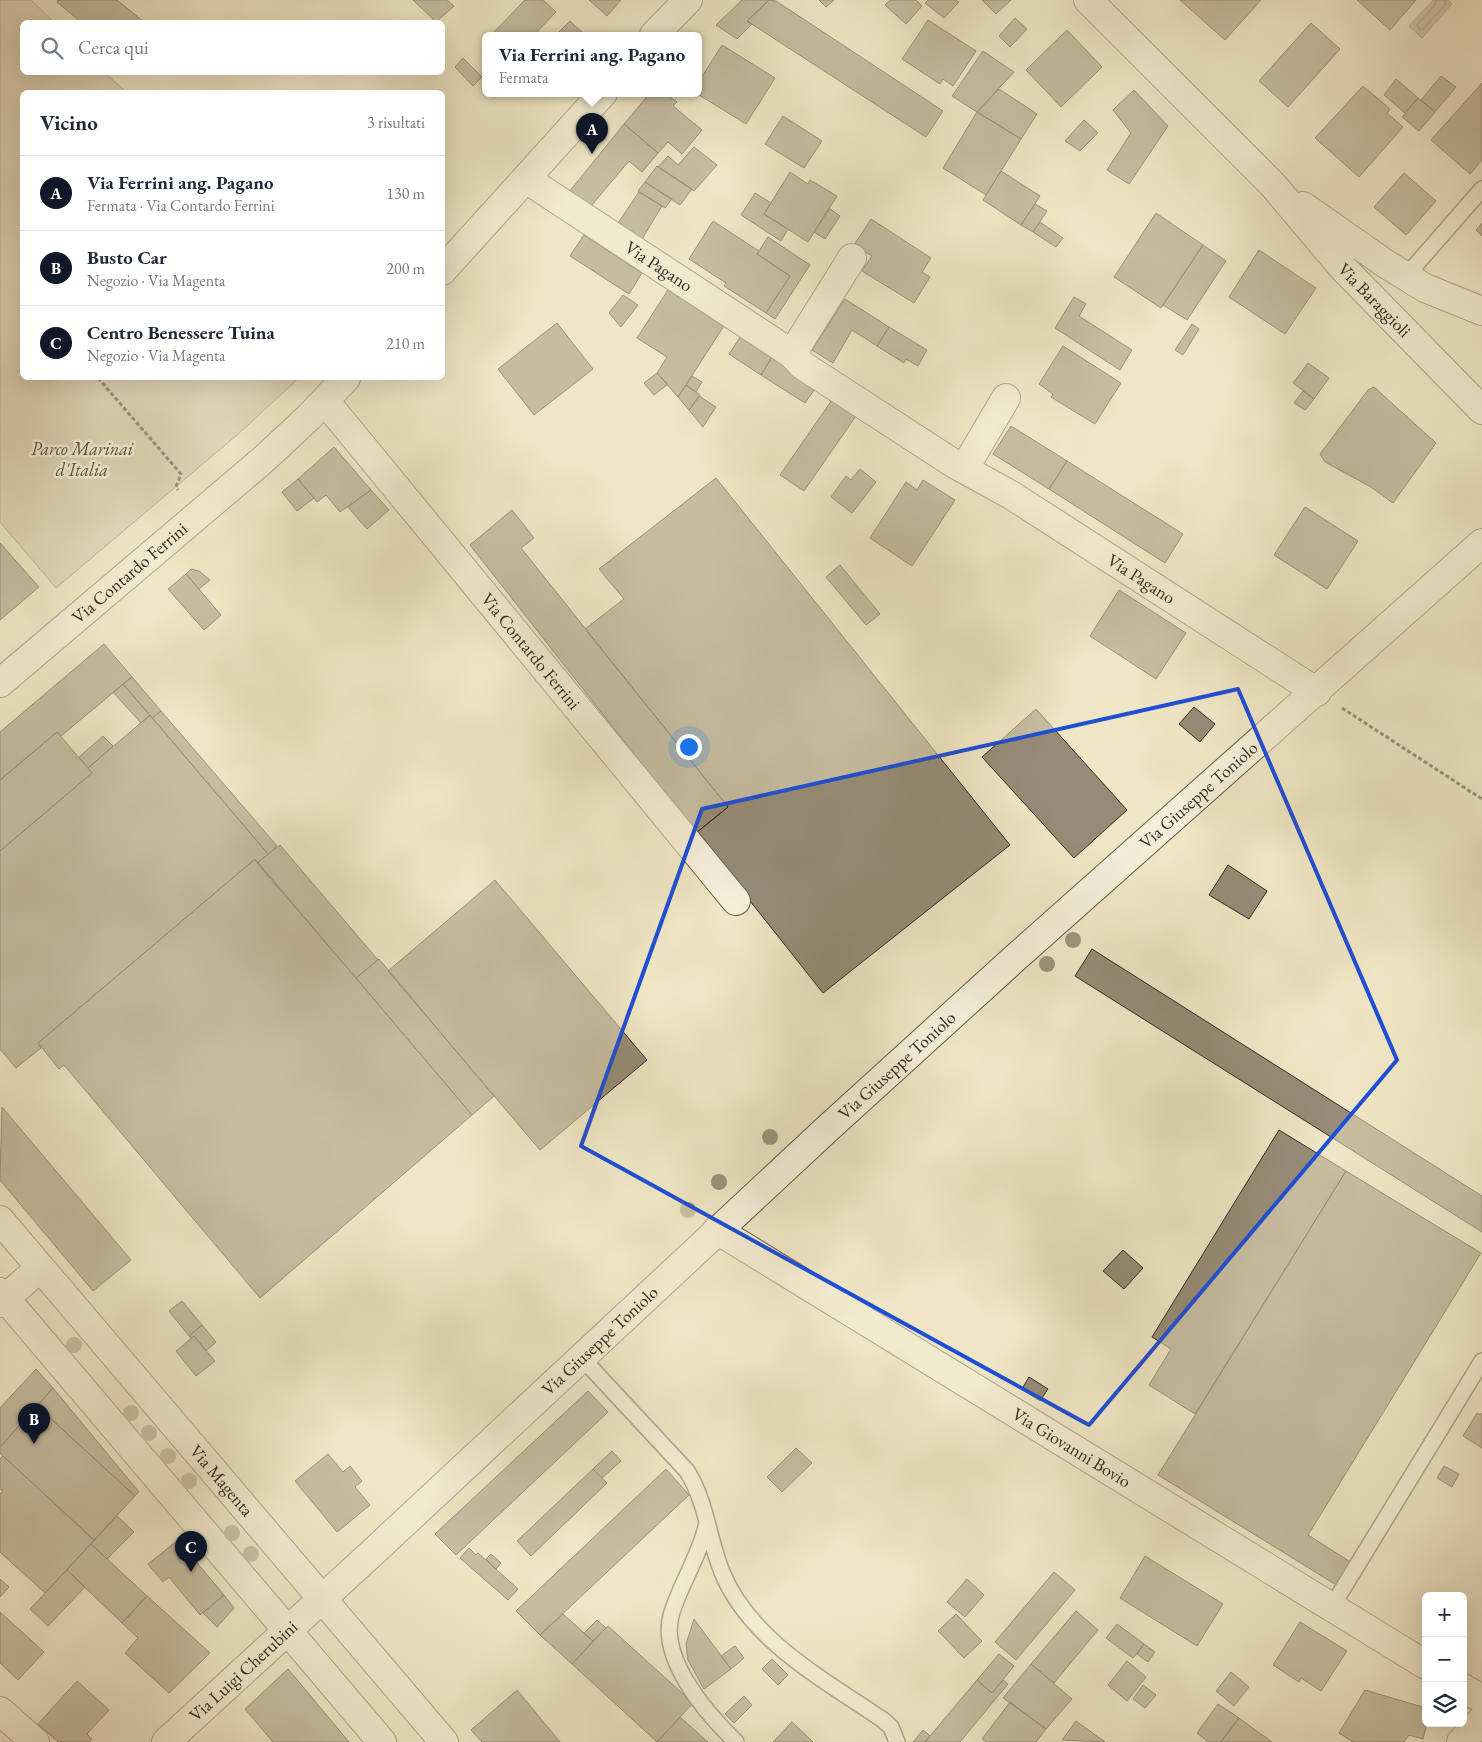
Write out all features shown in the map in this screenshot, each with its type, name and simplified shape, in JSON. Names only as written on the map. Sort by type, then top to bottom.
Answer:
[{"type":"street","points":[[657,32],[688,0]]},
{"type":"street","name":"Via Baraggioli","points":[[1088,0],[1273,185],[1343,268],[1482,410]]},
{"type":"street","points":[[445,269],[599,97]]},
{"type":"street","name":"Via Pagano","points":[[526,179],[792,354],[802,366],[964,469],[1011,495],[1317,692]]},
{"type":"street","name":"Via Baraggioli","points":[[1273,185],[1406,276],[1444,297],[1482,311]]},
{"type":"street","points":[[792,354],[852,258]]},
{"type":"street","name":"Via Contardo Ferrini","points":[[0,683],[258,464],[344,380]]},
{"type":"street","points":[[964,469],[1006,398]]},
{"type":"street","name":"Via Contardo Ferrini","points":[[324,401],[736,901]]},
{"type":"street","name":"Via Giuseppe Toniolo","points":[[321,1599],[717,1230],[1014,958],[1317,692],[1482,543]]},
{"type":"street","name":"Via Magenta","points":[[0,1220],[444,1742]]},
{"type":"street","name":"Via Giovanni Bovio","points":[[717,1230],[1422,1663]]},
{"type":"street","points":[[40,1268],[2,1298],[382,1742]]},
{"type":"street","name":"Via Luigi Cherubini","points":[[166,1742],[321,1599]]},
{"type":"street","points":[[1467,1690],[1482,1699]]},
{"type":"street","points":[[0,1711],[35,1742]]},
{"type":"street","points":[[1461,1742],[1482,1720]]},
{"type":"lane","points":[[1406,276],[1482,189]]},
{"type":"lane","points":[[581,1356],[687,1471],[700,1492],[722,1572],[733,1594],[749,1616],[790,1655],[883,1720],[890,1727],[897,1742]]},
{"type":"lane","points":[[1331,1608],[1482,1361]]},
{"type":"lane","points":[[708,1522],[703,1543],[672,1612],[668,1636],[676,1660],[698,1698],[719,1725],[736,1742]]},
{"type":"path","points":[[100,380],[181,474],[176,487],[178,490]]},
{"type":"path","points":[[1317,692],[1482,799]]},
{"type":"highlighted area","points":[[1238,689],[1397,1060],[1089,1425],[581,1146],[702,809]]},
{"type":"green space","name":"Parco Marinai d'Italia","points":[[0,0],[31,0],[52,20],[20,20],[20,75],[107,75],[124,90],[20,90],[20,380],[297,380],[237,435],[56,588],[0,522]]},
{"type":"water","points":[[1433,0],[1448,0],[1452,4],[1422,38],[1409,26]]},
{"type":"building","points":[[58,0],[117,0],[142,20],[79,20],[57,2]]},
{"type":"building","points":[[413,0],[447,0],[454,6],[438,20],[434,20]]},
{"type":"building","points":[[525,0],[543,0],[556,12],[537,32],[494,32]]},
{"type":"building","points":[[589,0],[621,0],[607,16]]},
{"type":"building","points":[[742,0],[769,0],[747,21],[752,24],[737,39],[716,25]]},
{"type":"building","points":[[769,0],[776,1],[943,111],[926,137],[747,21]]},
{"type":"building","points":[[819,0],[834,0],[826,7]]},
{"type":"building","points":[[890,0],[916,0],[922,6],[906,24],[885,5]]},
{"type":"building","points":[[928,0],[956,0],[959,2],[944,18],[925,3]]},
{"type":"building","points":[[982,0],[1011,0],[996,14]]},
{"type":"building","points":[[1180,0],[1261,0],[1225,40]]},
{"type":"building","points":[[1357,0],[1416,0],[1390,30]]},
{"type":"building","points":[[1015,18],[1027,29],[1010,47],[999,36]]},
{"type":"building","points":[[928,20],[976,51],[953,86],[943,79],[940,84],[902,59]]},
{"type":"building","points":[[570,21],[582,32],[559,32]]},
{"type":"building","points":[[1311,23],[1340,49],[1288,107],[1259,81]]},
{"type":"building","points":[[1067,30],[1102,67],[1061,107],[1026,70]]},
{"type":"building","points":[[722,45],[775,78],[746,124],[702,97],[702,77]]},
{"type":"building","points":[[983,51],[1014,72],[977,112],[952,96]]},
{"type":"building","points":[[463,58],[482,77],[473,86],[455,67]]},
{"type":"building","points":[[1441,76],[1456,87],[1435,112],[1421,100]]},
{"type":"building","points":[[1396,79],[1418,98],[1405,113],[1384,95]]},
{"type":"building","points":[[1482,83],[1482,160],[1470,174],[1431,140]]},
{"type":"building","points":[[1363,86],[1390,109],[1387,113],[1403,127],[1359,177],[1315,138]]},
{"type":"building","points":[[999,89],[1037,114],[1021,139],[977,112]]},
{"type":"building","points":[[1134,90],[1168,126],[1129,184],[1107,170],[1131,133],[1113,110]]},
{"type":"building","points":[[647,97],[670,97],[677,102],[673,106],[702,130],[682,154],[668,142],[658,153],[624,124]]},
{"type":"building","points":[[1418,98],[1435,112],[1419,131],[1402,117]]},
{"type":"building","points":[[977,112],[1021,139],[986,195],[943,168]]},
{"type":"building","points":[[783,116],[822,141],[804,168],[765,144]]},
{"type":"building","points":[[1084,120],[1098,133],[1080,151],[1065,141]]},
{"type":"building","points":[[624,124],[658,153],[642,172],[629,161],[591,206],[569,192]]},
{"type":"building","points":[[694,147],[717,165],[694,191],[658,167],[668,156],[678,165]]},
{"type":"building","points":[[657,166],[692,189],[680,205],[645,182]]},
{"type":"building","points":[[1001,171],[1040,196],[1021,225],[983,200]]},
{"type":"building","points":[[790,172],[808,184],[810,180],[837,196],[808,242],[764,214]]},
{"type":"building","points":[[1404,173],[1436,201],[1406,235],[1374,207]]},
{"type":"building","points":[[645,182],[672,199],[665,208],[638,191]]},
{"type":"building","points":[[639,192],[662,206],[642,239],[618,223]]},
{"type":"building","points":[[755,193],[771,203],[764,214],[788,229],[781,241],[741,215]]},
{"type":"building","points":[[1035,204],[1047,211],[1033,232],[1021,225]]},
{"type":"building","points":[[829,208],[840,216],[825,239],[814,232]]},
{"type":"building","points":[[1156,213],[1203,245],[1161,308],[1114,277]]},
{"type":"building","points":[[871,219],[931,258],[922,272],[930,277],[914,303],[862,271],[872,256],[854,245]]},
{"type":"building","points":[[713,221],[759,251],[757,254],[790,276],[766,313],[724,286],[726,283],[689,259]]},
{"type":"building","points":[[1040,222],[1063,238],[1056,247],[1033,232]]},
{"type":"building","points":[[1482,223],[1482,236],[1476,230]]},
{"type":"building","points":[[584,235],[642,273],[629,294],[570,256]]},
{"type":"building","points":[[768,237],[810,265],[775,319],[766,313],[790,276],[757,254]]},
{"type":"building","points":[[1203,245],[1226,261],[1187,320],[1163,305]]},
{"type":"building","points":[[1259,250],[1316,288],[1285,334],[1229,297]]},
{"type":"building","points":[[668,290],[724,326],[678,397],[657,373],[667,357],[637,338]]},
{"type":"building","points":[[623,295],[638,305],[621,327],[609,313]]},
{"type":"building","points":[[1074,297],[1086,304],[1079,316],[1132,350],[1120,370],[1055,328]]},
{"type":"building","points":[[845,299],[889,327],[877,346],[852,330],[833,363],[812,350]]},
{"type":"building","points":[[557,323],[593,369],[534,415],[498,369]]},
{"type":"building","points":[[1192,324],[1199,329],[1183,355],[1175,350]]},
{"type":"building","points":[[889,327],[927,350],[918,366],[906,359],[904,363],[877,346]]},
{"type":"building","points":[[741,336],[772,357],[761,375],[729,354]]},
{"type":"building","points":[[1063,346],[1121,383],[1095,424],[1051,397],[1053,394],[1039,384]]},
{"type":"building","points":[[772,357],[817,386],[805,403],[761,375]]},
{"type":"building","points":[[1308,363],[1329,378],[1314,399],[1293,383]]},
{"type":"building","points":[[657,373],[668,384],[654,395],[644,383]]},
{"type":"building","points":[[692,376],[702,382],[696,392],[686,385]]},
{"type":"building","points":[[686,385],[700,395],[689,410],[678,397]]},
{"type":"building","points":[[1374,387],[1436,443],[1393,503],[1371,487],[1325,462],[1320,454],[1368,390]]},
{"type":"building","points":[[1303,391],[1314,399],[1305,410],[1294,403]]},
{"type":"building","points":[[699,396],[716,407],[703,427],[689,410]]},
{"type":"building","points":[[834,397],[858,413],[804,491],[780,475]]},
{"type":"building","points":[[1011,426],[1067,461],[1049,489],[993,454]]},
{"type":"building","points":[[334,447],[371,490],[340,512],[326,495],[317,502],[298,479]]},
{"type":"building","points":[[1067,461],[1183,534],[1165,563],[1049,489]]},
{"type":"building","points":[[860,469],[876,482],[852,513],[831,497],[846,476],[851,480]]},
{"type":"building","points":[[716,478],[1010,845],[823,993],[696,833],[728,807],[585,629],[624,599],[599,569]]},
{"type":"building","points":[[298,479],[314,498],[297,511],[282,492]]},
{"type":"building","points":[[923,480],[955,500],[912,566],[870,538],[906,482],[917,490]]},
{"type":"building","points":[[371,490],[389,510],[367,529],[348,507]]},
{"type":"building","points":[[1305,507],[1358,541],[1327,589],[1274,555]]},
{"type":"building","points":[[512,510],[534,538],[521,548],[728,807],[696,833],[470,545]]},
{"type":"building","points":[[0,543],[39,587],[0,620]]},
{"type":"building","points":[[840,565],[880,614],[866,625],[826,577]]},
{"type":"building","points":[[191,569],[199,571],[210,580],[199,589],[186,574]]},
{"type":"building","points":[[186,574],[221,615],[204,630],[168,589]]},
{"type":"building","points":[[1119,590],[1186,633],[1156,679],[1090,636]]},
{"type":"building","points":[[104,644],[132,677],[61,736],[57,732],[0,780],[0,732]]},
{"type":"building","points":[[132,677],[161,711],[152,718],[123,684]]},
{"type":"building","points":[[123,684],[150,715],[141,723],[113,692]]},
{"type":"building","points":[[1194,707],[1215,724],[1200,742],[1179,724]]},
{"type":"building","points":[[1036,709],[1127,810],[1074,858],[982,757]]},
{"type":"building","points":[[161,711],[277,846],[268,854],[152,718]]},
{"type":"building","points":[[150,715],[268,854],[257,863],[255,859],[38,1043],[41,1048],[16,1068],[0,1049],[0,851],[92,773],[88,768]]},
{"type":"building","points":[[57,732],[92,773],[0,851],[0,780]]},
{"type":"building","points":[[103,736],[113,746],[88,768],[79,757]]},
{"type":"building","points":[[280,845],[378,960],[356,978],[257,863]]},
{"type":"building","points":[[255,859],[472,1115],[260,1298],[64,1065],[59,1069],[38,1043]]},
{"type":"building","points":[[1228,865],[1267,891],[1249,919],[1209,895]]},
{"type":"building","points":[[495,880],[647,1060],[540,1150],[388,971]]},
{"type":"building","points":[[1092,949],[1482,1196],[1482,1232],[1075,976]]},
{"type":"building","points":[[379,959],[494,1096],[472,1115],[356,978]]},
{"type":"building","points":[[2,1107],[131,1260],[93,1291],[0,1180]]},
{"type":"building","points":[[1279,1130],[1346,1171],[1195,1414],[1149,1385],[1171,1349],[1152,1337]]},
{"type":"building","points":[[1346,1171],[1481,1253],[1308,1535],[1352,1563],[1338,1586],[1158,1475]]},
{"type":"building","points":[[1123,1250],[1143,1268],[1124,1289],[1103,1271]]},
{"type":"building","points":[[182,1301],[202,1325],[189,1336],[169,1311]]},
{"type":"building","points":[[202,1325],[216,1342],[206,1351],[194,1336],[191,1338],[189,1336]]},
{"type":"building","points":[[194,1336],[215,1361],[196,1376],[176,1351]]},
{"type":"building","points":[[36,1369],[53,1388],[0,1447],[0,1408]]},
{"type":"building","points":[[1029,1377],[1048,1389],[1040,1401],[1022,1389]]},
{"type":"building","points":[[53,1388],[139,1492],[135,1496],[37,1406]]},
{"type":"building","points":[[588,1391],[608,1412],[456,1555],[435,1534]]},
{"type":"building","points":[[37,1406],[135,1496],[94,1540],[0,1453],[0,1447]]},
{"type":"building","points":[[1477,1413],[1481,1415],[1482,1413],[1482,1448],[1463,1436]]},
{"type":"building","points":[[796,1448],[812,1463],[782,1492],[767,1477]]},
{"type":"building","points":[[612,1451],[621,1461],[602,1478],[593,1469]]},
{"type":"building","points":[[328,1454],[343,1472],[350,1466],[362,1481],[355,1487],[370,1505],[337,1532],[295,1481]]},
{"type":"building","points":[[3,1456],[94,1540],[45,1593],[0,1552],[0,1494],[3,1491],[0,1489],[0,1459]]},
{"type":"building","points":[[1444,1466],[1459,1474],[1452,1487],[1437,1478]]},
{"type":"building","points":[[593,1469],[607,1483],[531,1556],[517,1541]]},
{"type":"building","points":[[666,1469],[689,1495],[540,1635],[516,1611]]},
{"type":"building","points":[[117,1516],[134,1532],[107,1559],[91,1544]]},
{"type":"building","points":[[178,1540],[224,1595],[200,1615],[169,1577],[163,1582],[148,1564]]},
{"type":"building","points":[[91,1544],[147,1596],[122,1623],[67,1570]]},
{"type":"building","points":[[469,1548],[476,1555],[478,1553],[518,1589],[508,1600],[460,1558]]},
{"type":"building","points":[[491,1554],[501,1563],[496,1569],[486,1559]]},
{"type":"building","points":[[1145,1556],[1223,1604],[1197,1646],[1120,1598]]},
{"type":"building","points":[[67,1570],[85,1587],[48,1626],[30,1609]]},
{"type":"building","points":[[1054,1572],[1075,1590],[1016,1660],[995,1642]]},
{"type":"building","points":[[0,1579],[9,1587],[0,1597]]},
{"type":"building","points":[[967,1579],[984,1595],[965,1617],[947,1602]]},
{"type":"building","points":[[224,1595],[234,1608],[217,1627],[203,1613]]},
{"type":"building","points":[[147,1596],[210,1653],[169,1693],[125,1653],[138,1638],[122,1623]]},
{"type":"building","points":[[1076,1611],[1098,1630],[1054,1683],[1031,1664]]},
{"type":"building","points":[[0,1612],[44,1652],[18,1680],[0,1663]]},
{"type":"building","points":[[563,1614],[593,1641],[572,1664],[540,1635]]},
{"type":"building","points":[[956,1614],[982,1641],[964,1658],[938,1631]]},
{"type":"building","points":[[694,1619],[731,1669],[704,1689],[688,1660],[686,1644]]},
{"type":"building","points":[[597,1620],[606,1628],[593,1641],[584,1633]]},
{"type":"building","points":[[1300,1622],[1347,1651],[1321,1691],[1301,1678],[1299,1682],[1273,1665]]},
{"type":"building","points":[[1117,1624],[1144,1644],[1133,1658],[1106,1638]]},
{"type":"building","points":[[608,1626],[693,1703],[657,1742],[572,1664]]},
{"type":"building","points":[[1144,1644],[1155,1652],[1148,1662],[1137,1654]]},
{"type":"building","points":[[735,1646],[744,1658],[731,1669],[721,1656]]},
{"type":"building","points":[[999,1654],[1014,1666],[992,1693],[977,1680]]},
{"type":"building","points":[[772,1659],[788,1675],[778,1685],[762,1669]]},
{"type":"building","points":[[1127,1661],[1146,1677],[1127,1701],[1108,1685]]},
{"type":"building","points":[[1031,1664],[1072,1699],[1046,1729],[1003,1698]]},
{"type":"building","points":[[288,1669],[349,1742],[273,1742],[245,1709]]},
{"type":"building","points":[[1231,1672],[1249,1687],[1234,1706],[1216,1691]]},
{"type":"building","points":[[977,1680],[992,1693],[1003,1680],[1008,1684],[960,1742],[925,1742]]},
{"type":"building","points":[[77,1681],[109,1710],[87,1734],[92,1739],[90,1742],[58,1742],[38,1724]]},
{"type":"building","points":[[1143,1685],[1156,1695],[1145,1708],[1133,1699]]},
{"type":"building","points":[[517,1690],[560,1742],[482,1742],[471,1730]]},
{"type":"building","points":[[1365,1690],[1422,1707],[1422,1727],[1426,1727],[1423,1739],[1409,1735],[1404,1742],[1353,1742],[1339,1733]]},
{"type":"building","points":[[744,1696],[752,1705],[734,1723],[725,1714]]},
{"type":"building","points":[[1010,1702],[1046,1729],[1036,1742],[986,1742],[982,1739]]},
{"type":"building","points":[[1218,1704],[1239,1718],[1221,1742],[1208,1742],[1197,1733]]},
{"type":"building","points":[[680,1717],[708,1742],[657,1742]]},
{"type":"building","points":[[1239,1718],[1272,1742],[1221,1742]]},
{"type":"building","points":[[1076,1721],[1105,1742],[1062,1740]]},
{"type":"building","points":[[792,1722],[813,1742],[773,1742]]},
{"type":"building","points":[[923,1730],[930,1736],[925,1742],[913,1742]]},
{"type":"place","name":"Via Ferrini ang. Pagano","points":[[592,154]]},
{"type":"place","name":"Busto Car","points":[[34,1444]]},
{"type":"place","name":"Centro Benessere Tuina","points":[[191,1572]]}]
